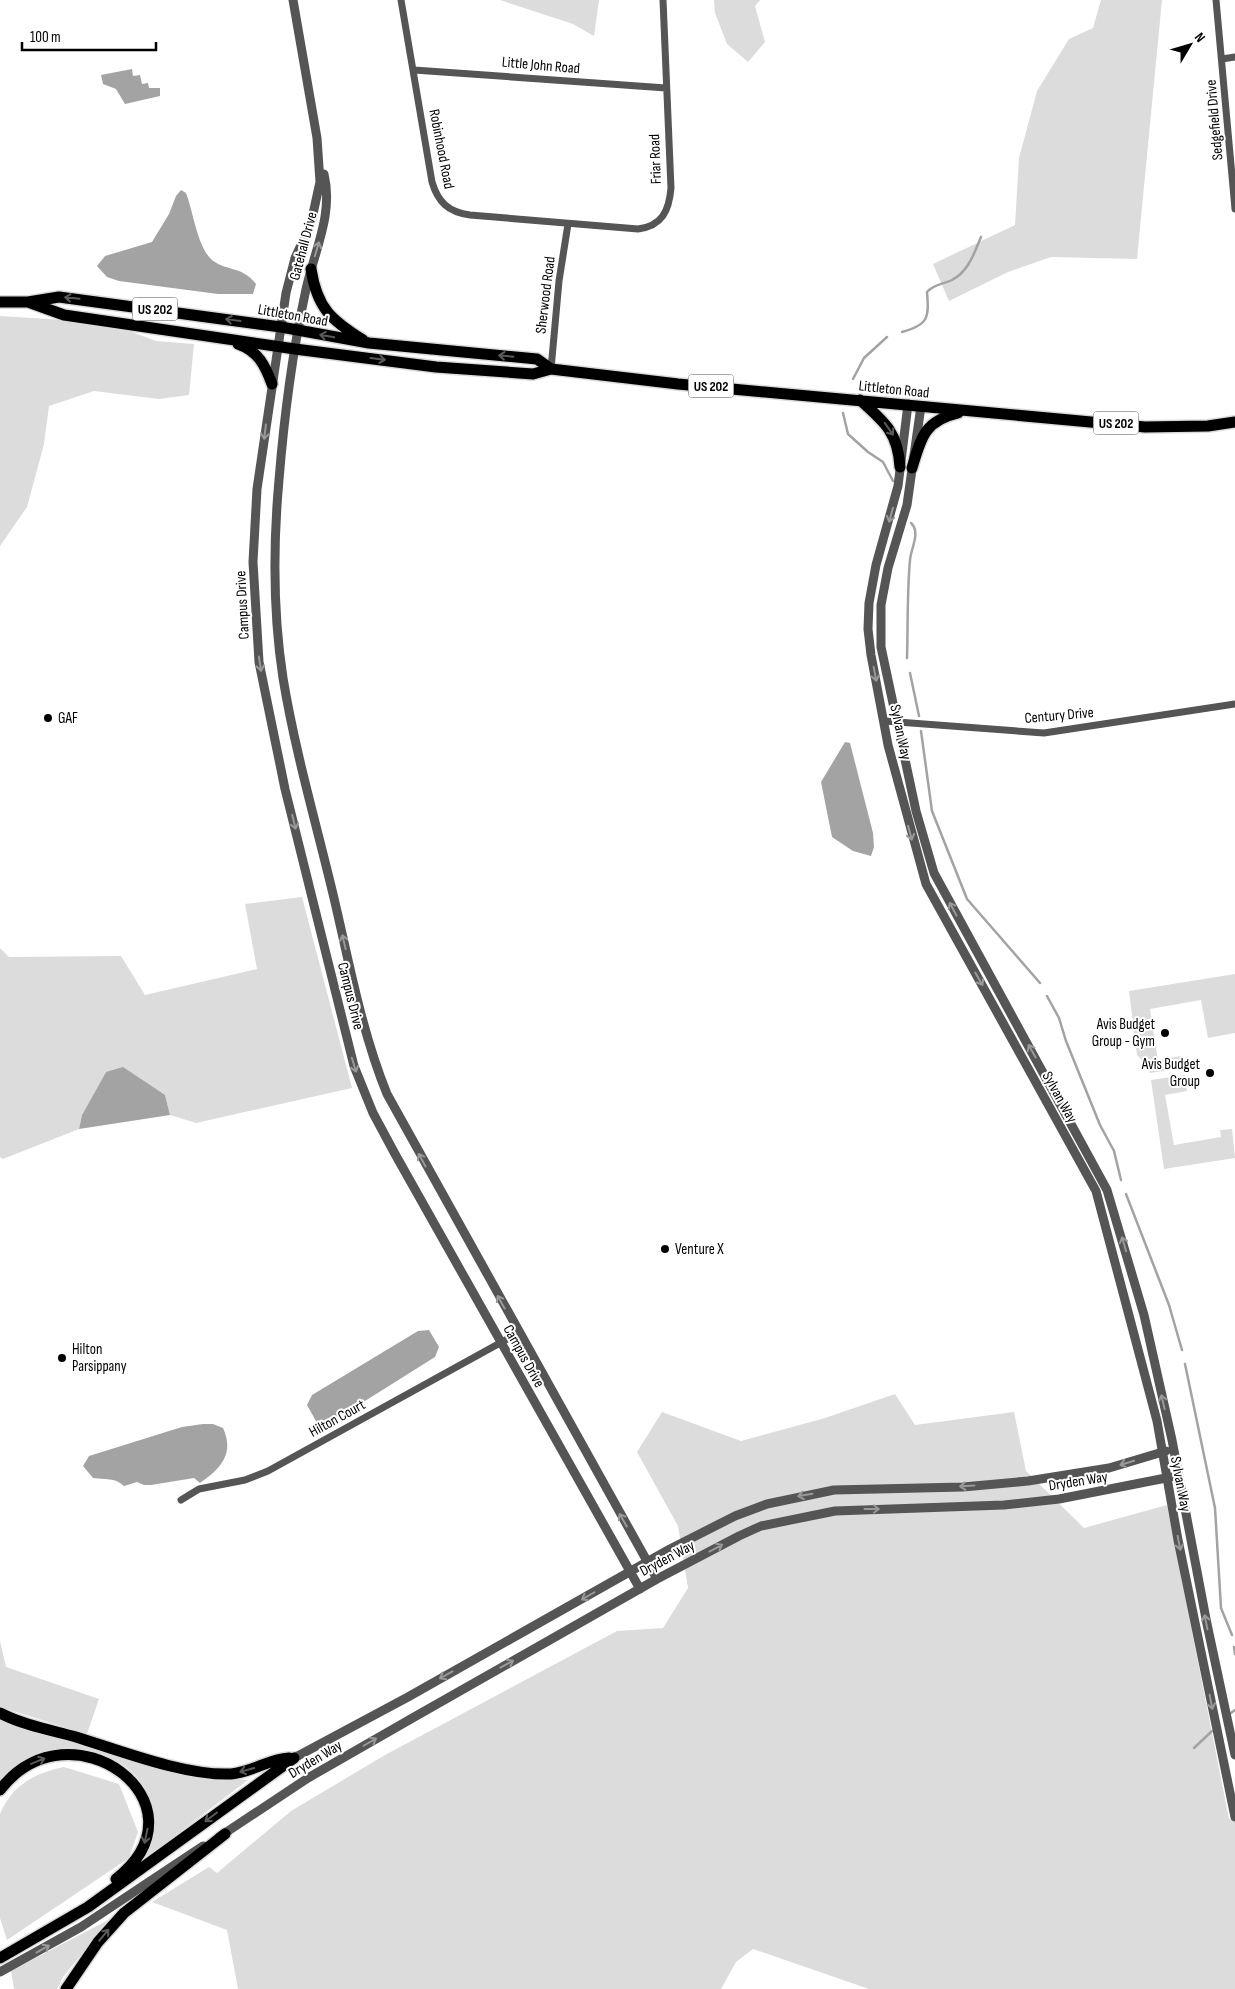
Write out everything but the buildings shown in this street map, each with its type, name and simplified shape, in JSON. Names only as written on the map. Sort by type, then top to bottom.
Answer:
[{"type":"main road","points":[[311,269],[316,295],[327,313],[341,326],[369,343]]},
{"type":"main road","name":"Littleton Road","points":[[0,302],[28,302],[60,296],[281,327],[369,343],[537,359],[551,369]]},
{"type":"main road","name":"Littleton Road","points":[[28,302],[64,315],[295,349],[445,367],[533,374],[551,369],[678,384],[1145,427],[1208,426],[1235,422]]},
{"type":"main road","points":[[223,338],[248,348],[258,357],[266,367],[272,384]]},
{"type":"main road","points":[[860,400],[892,432],[906,468]]},
{"type":"main road","points":[[906,468],[928,427],[939,419],[965,411]]},
{"type":"main road","points":[[0,1713],[149,1759],[185,1769],[217,1774],[247,1771],[280,1758],[294,1758]]},
{"type":"main road","points":[[0,1790],[10,1778],[28,1765],[51,1756],[72,1754],[96,1758],[113,1765],[132,1781],[142,1796],[148,1813],[148,1832],[137,1860],[64,1922]]},
{"type":"main road","points":[[0,1958],[64,1922],[126,1880],[294,1758]]},
{"type":"main road","points":[[66,1989],[98,1942],[124,1913],[226,1834]]},
{"type":"street","name":"Gatehall Drive","points":[[278,346],[290,275],[317,204],[320,182],[318,150],[294,0]]},
{"type":"street","name":"Robinhood Road","points":[[401,0],[432,182],[435,193],[442,204],[463,214],[568,224]]},
{"type":"street","name":"Friar Road","points":[[568,224],[638,229],[650,227],[664,216],[669,205],[671,188],[663,0]]},
{"type":"street","name":"Sedgefield Drive","points":[[1216,0],[1235,209]]},
{"type":"street","points":[[1222,59],[1235,57]]},
{"type":"street","name":"Little John Road","points":[[414,70],[666,88]]},
{"type":"street","name":"Gatehall Drive","points":[[295,349],[311,269],[327,208],[326,180],[318,150]]},
{"type":"street","name":"Sherwood Road","points":[[551,369],[559,282],[568,224]]},
{"type":"street","name":"Campus Drive","points":[[278,346],[257,489],[253,562],[259,662],[286,789],[349,1047],[361,1084],[395,1154],[640,1589]]},
{"type":"street","name":"Campus Drive","points":[[295,349],[285,414],[275,536],[275,591],[278,638],[283,678],[294,733],[376,1067],[387,1094],[411,1140],[657,1579]]},
{"type":"street","name":"Sylvan Way","points":[[908,404],[906,505],[888,568],[881,605],[881,647],[916,811],[934,872],[1107,1190],[1125,1246],[1174,1449],[1211,1644],[1235,1755]]},
{"type":"street","name":"Sylvan Way","points":[[920,406],[906,468],[876,565],[869,603],[869,636],[884,721],[910,831],[926,884],[1096,1191],[1157,1421],[1161,1453],[1235,1814]]},
{"type":"street","name":"Century Drive","points":[[884,721],[1044,733],[1235,704]]},
{"type":"street","name":"Hilton Court","points":[[180,1500],[199,1490],[245,1480],[268,1471],[518,1333]]},
{"type":"street","points":[[1143,1365],[1154,1364]]},
{"type":"street","name":"Dryden Way","points":[[294,1758],[647,1562],[735,1516],[798,1496],[862,1487],[963,1487],[1028,1481],[1109,1468],[1174,1449]]},
{"type":"street","name":"Dryden Way","points":[[0,1972],[81,1927],[190,1853],[226,1834],[271,1801],[308,1778],[657,1579],[739,1536],[779,1521],[809,1515],[857,1509],[1004,1505],[1059,1499],[1179,1476]]},
{"type":"street","points":[[1200,1646],[1211,1644]]},
{"type":"shaded area","points":[[500,0],[599,0],[594,36],[573,24]]},
{"type":"shaded area","points":[[714,0],[760,0],[755,6],[765,42],[748,62],[727,44],[715,13]]},
{"type":"shaded area","points":[[1101,0],[1162,0],[1137,259],[1051,257],[1008,272],[949,301],[933,264],[1015,225],[1019,158],[1037,91],[1069,39],[1093,28]]},
{"type":"shaded area","points":[[132,69],[133,76],[140,75],[142,84],[148,83],[149,88],[160,88],[160,96],[125,104],[116,89],[103,84],[101,75]]},
{"type":"shaded area","points":[[181,190],[186,193],[199,236],[210,258],[251,278],[256,284],[253,294],[218,294],[119,281],[107,277],[97,266],[105,256],[152,242]]},
{"type":"shaded area","points":[[0,316],[65,320],[129,331],[156,341],[194,344],[189,395],[159,399],[94,391],[49,406],[44,444],[27,507],[0,546]]},
{"type":"shaded area","points":[[845,742],[850,743],[873,833],[874,847],[871,856],[853,851],[832,837],[821,782]]},
{"type":"shaded area","points":[[302,897],[352,1088],[196,1123],[170,1115],[165,1095],[106,1072],[82,1115],[79,1129],[3,1159],[0,1157],[0,948],[9,957],[121,956],[145,995],[257,969],[245,904]]},
{"type":"shaded area","points":[[1235,974],[1235,1033],[1208,1038],[1201,1000],[1150,1009],[1158,1060],[1181,1056],[1183,1068],[1150,1073],[1147,1065],[1137,1055],[1129,991]]},
{"type":"shaded area","points":[[123,1067],[165,1095],[170,1115],[79,1129],[82,1115],[106,1072]]},
{"type":"shaded area","points":[[1185,1075],[1187,1091],[1165,1095],[1174,1145],[1221,1137],[1220,1130],[1232,1129],[1235,1158],[1164,1169],[1151,1080]]},
{"type":"shaded area","points":[[429,1330],[439,1347],[435,1357],[349,1411],[324,1423],[316,1421],[307,1405],[312,1395],[418,1331]]},
{"type":"shaded area","points":[[895,1394],[915,1425],[1014,1412],[1026,1471],[1084,1528],[1167,1505],[1229,1819],[1235,1820],[1235,1989],[869,1989],[753,1949],[736,1962],[721,1989],[238,1989],[227,1930],[152,1902],[209,1867],[217,1873],[291,1811],[385,1755],[617,1631],[663,1628],[688,1588],[678,1526],[637,1452],[662,1412],[741,1441],[825,1418]]},
{"type":"shaded area","points":[[213,1424],[223,1428],[227,1446],[224,1460],[214,1472],[200,1483],[194,1478],[151,1485],[137,1482],[124,1486],[113,1480],[93,1478],[83,1466],[89,1456],[182,1427]]},
{"type":"shaded area","points":[[0,1641],[6,1667],[99,1699],[87,1734],[0,1707]]},
{"type":"shaded area","points":[[0,1718],[198,1777],[248,1780],[146,1858],[152,1835],[153,1821],[148,1795],[135,1775],[115,1760],[92,1752],[67,1750],[42,1754],[19,1765],[0,1782]]},
{"type":"shaded area","points":[[64,1767],[119,1784],[138,1832],[129,1858],[7,1940],[0,1918],[0,1814],[11,1795],[26,1782],[43,1773]]},
{"type":"shaded area","points":[[110,1919],[63,1977],[57,1989],[14,1989],[11,1971]]},
{"type":"waterway","points":[[902,332],[922,323],[928,308],[927,292],[936,286],[952,280],[963,272],[981,237]]},
{"type":"waterway","points":[[853,379],[864,358],[887,337]]},
{"type":"waterway","points":[[843,413],[848,434],[868,452],[883,462],[893,481]]},
{"type":"waterway","points":[[907,658],[909,572],[915,540],[915,531],[911,523]]},
{"type":"waterway","points":[[910,673],[919,716]]},
{"type":"waterway","points":[[921,731],[932,811],[967,899],[1040,983]]},
{"type":"waterway","points":[[1047,996],[1059,1018],[1066,1041],[1100,1125],[1114,1151],[1121,1180]]},
{"type":"waterway","points":[[1126,1194],[1169,1305],[1182,1350]]},
{"type":"waterway","points":[[1185,1364],[1215,1508],[1221,1608],[1232,1635]]},
{"type":"waterway","points":[[1234,1647],[1235,1654]]},
{"type":"waterway","points":[[1231,1713],[1235,1710]]},
{"type":"waterway","points":[[1194,1748],[1212,1731]]},
{"type":"place","name":"GAF","points":[[48,718]]},
{"type":"place","name":"Avis Budget Group - Gym","points":[[1165,1033]]},
{"type":"place","name":"Avis Budget Group","points":[[1210,1073]]},
{"type":"place","name":"Venture X","points":[[665,1249]]},
{"type":"place","name":"Hilton Parsippany","points":[[62,1358]]}]
